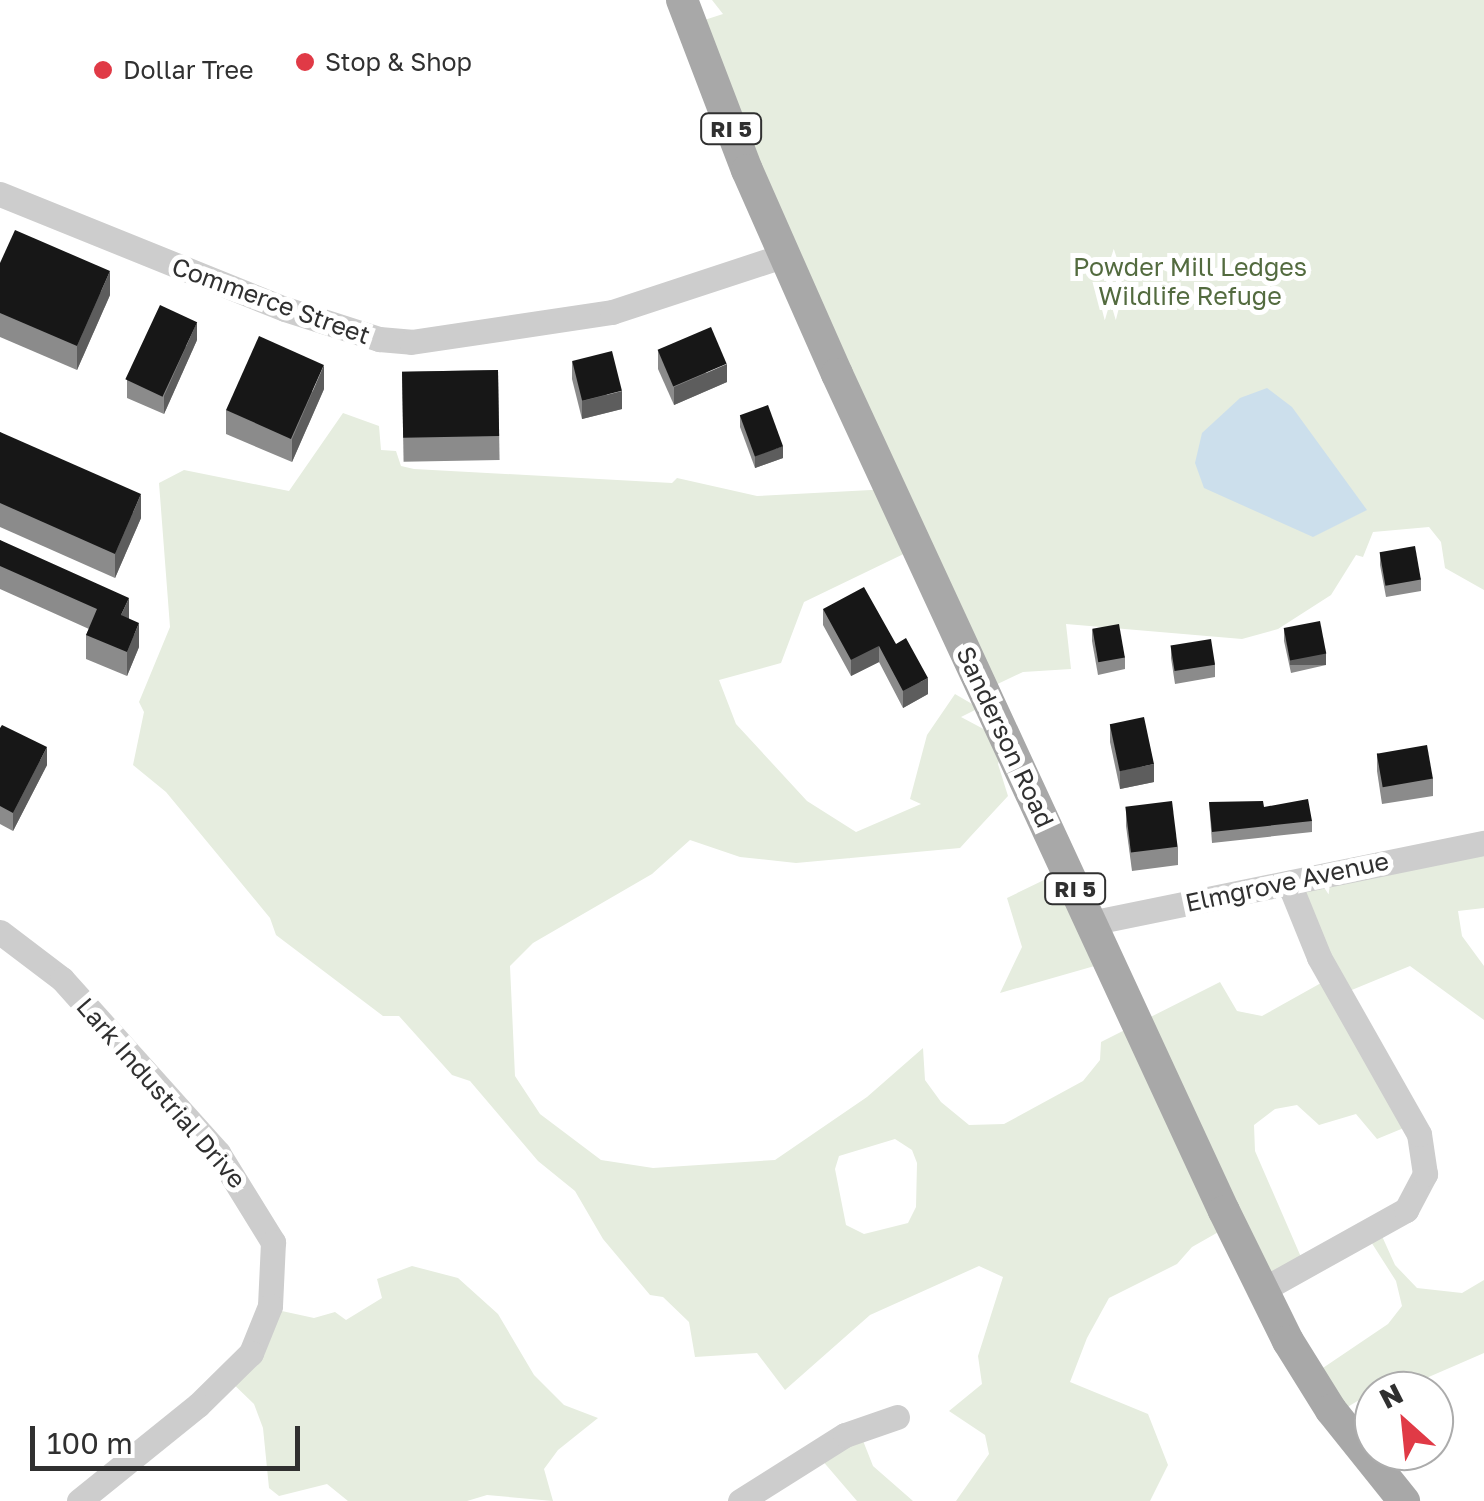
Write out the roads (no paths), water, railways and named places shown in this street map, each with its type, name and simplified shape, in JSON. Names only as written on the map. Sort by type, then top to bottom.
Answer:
[{"type":"main road","name":"Sanderson Road","points":[[682,0],[785,256],[1262,1290],[1331,1410],[1404,1501]]},
{"type":"street","name":"Commerce Street","points":[[0,194],[285,309],[379,340],[411,342],[612,312],[785,256]]},
{"type":"street","name":"Elmgrove Avenue","points":[[1090,922],[1484,843]]},
{"type":"street","points":[[1262,1290],[1406,1210],[1426,1167],[1419,1134],[1348,1011],[1289,883]]},
{"type":"street","name":"Lark Industrial Drive","points":[[0,932],[62,980],[218,1153],[273,1242],[270,1306],[250,1353],[198,1405],[79,1501]]},
{"type":"street","points":[[740,1501],[845,1435],[897,1418]]},
{"type":"water","points":[[1267,388],[1292,407],[1367,510],[1313,537],[1204,488],[1195,463],[1202,433],[1240,398]]},
{"type":"place","name":"Stop & Shop","points":[[305,62]]},
{"type":"place","name":"Dollar Tree","points":[[103,70]]},
{"type":"park label","name":"Powder Mill Ledges Wildlife Refuge","points":[[1190,282]]}]
